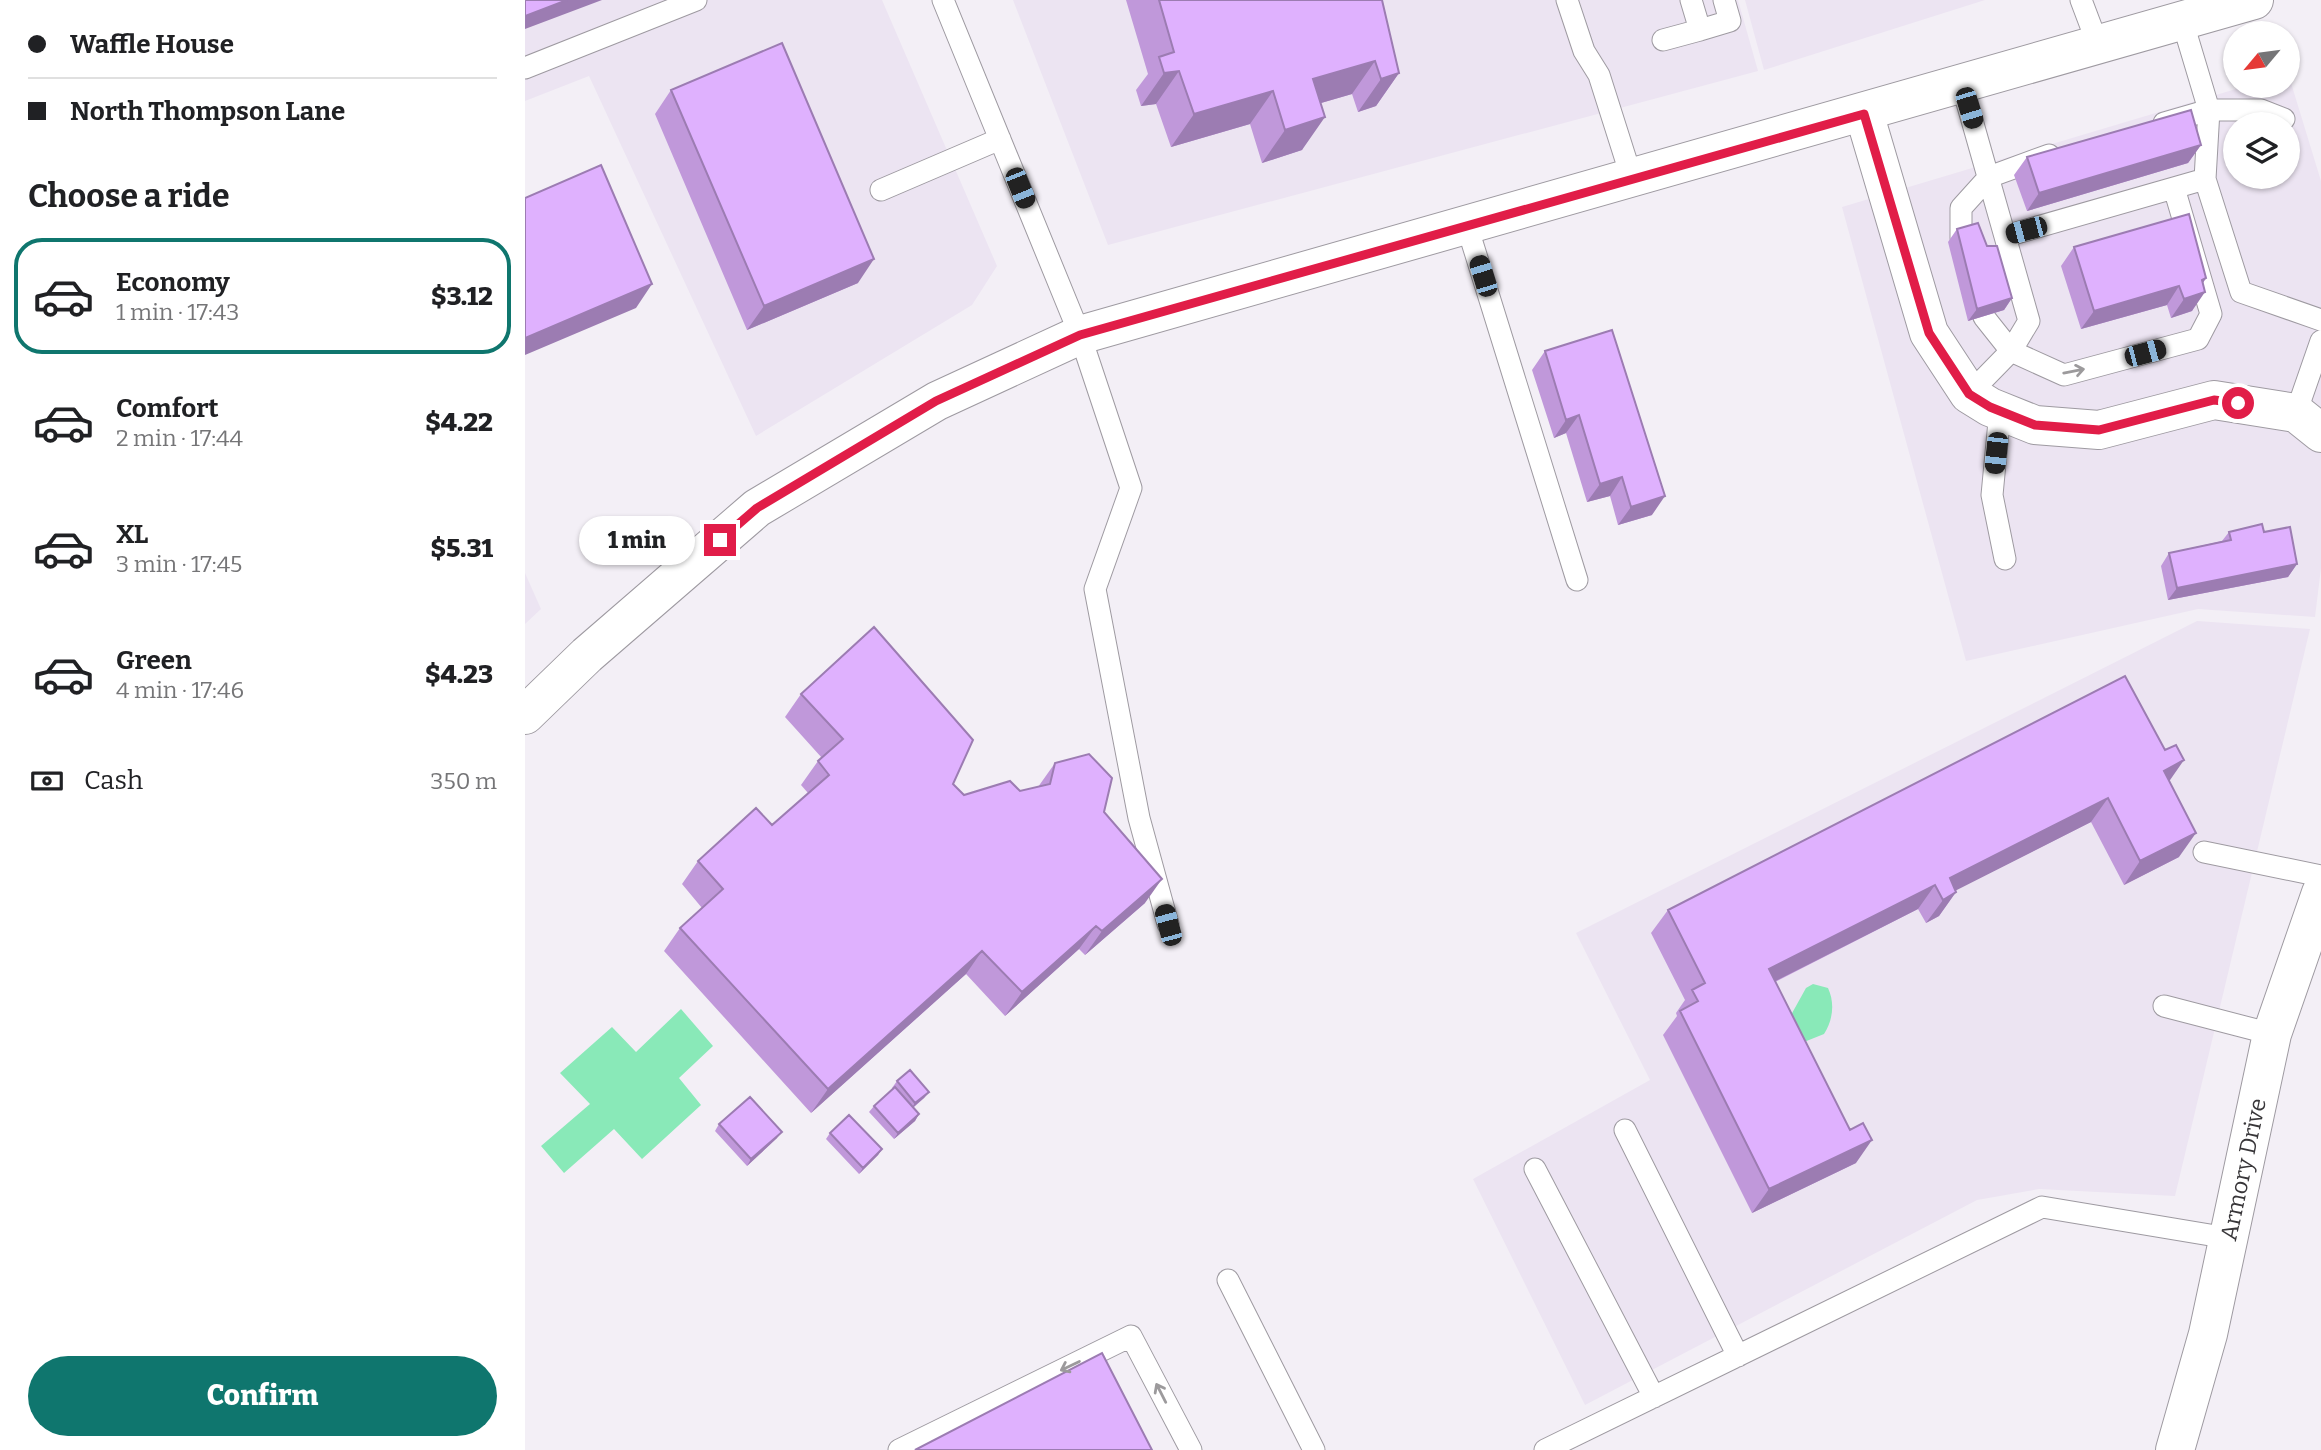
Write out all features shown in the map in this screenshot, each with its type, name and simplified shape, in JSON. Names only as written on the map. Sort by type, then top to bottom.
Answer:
[{"type":"main road","points":[[525,715],[597,646],[757,508],[936,401],[1080,335],[1864,114],[2254,0]]},
{"type":"main road","points":[[1864,114],[1929,333],[1985,402],[2035,425],[2099,430],[2214,400],[2309,423]]},
{"type":"main road","name":"Armory Drive","points":[[2175,1450],[2208,1334],[2272,1034],[2321,893]]},
{"type":"lane","points":[[525,68],[696,0]]},
{"type":"lane","points":[[943,0],[1080,335],[1131,488],[1095,589],[1139,818],[1168,925]]},
{"type":"lane","points":[[1567,0],[1584,51],[1599,75],[1632,179]]},
{"type":"lane","points":[[1691,0],[1700,30]]},
{"type":"lane","points":[[1663,40],[1730,20],[1724,0]]},
{"type":"lane","points":[[2081,0],[2098,45]]},
{"type":"lane","points":[[2182,20],[2209,110],[2205,179],[2241,292],[2321,320]]},
{"type":"lane","points":[[1962,85],[2029,321],[1985,402],[1992,495],[2005,559]]},
{"type":"lane","points":[[2144,129],[2209,110],[2266,112]]},
{"type":"lane","points":[[881,190],[1000,139]]},
{"type":"lane","points":[[1961,238],[1962,208],[1989,177],[2049,160],[2070,150]]},
{"type":"lane","points":[[2006,236],[2065,210],[2145,186],[2174,188],[2205,179]]},
{"type":"lane","points":[[1983,317],[2011,351],[2064,375],[2199,339],[2211,314],[2174,188]]},
{"type":"lane","points":[[1467,226],[1577,580]]},
{"type":"lane","points":[[2309,423],[2321,341]]},
{"type":"lane","points":[[2204,852],[2321,876]]},
{"type":"lane","points":[[2164,1006],[2272,1034]]},
{"type":"lane","points":[[1625,1130],[1738,1356]]},
{"type":"lane","points":[[1535,1169],[1654,1397]]},
{"type":"lane","points":[[1545,1450],[2042,1207],[2228,1238]]},
{"type":"lane","points":[[1228,1280],[1314,1450]]},
{"type":"lane","points":[[899,1450],[1132,1336],[1191,1450]]},
{"type":"shaded area","points":[[525,0],[882,0],[997,266],[972,305],[756,436],[589,76],[525,101]]},
{"type":"shaded area","points":[[1013,0],[1738,0],[1758,71],[1108,245]]},
{"type":"shaded area","points":[[1745,0],[1985,0],[1764,70]]},
{"type":"shaded area","points":[[2223,93],[2223,98],[2296,98],[2300,112],[2223,112],[2223,189],[2300,189],[2300,112],[2321,181],[2321,568],[2315,617],[2198,609],[1966,661],[1842,207]]},
{"type":"shaded area","points":[[525,573],[541,609],[525,624]]},
{"type":"shaded area","points":[[2197,621],[2310,629],[2175,1196],[2039,1189],[1977,1200],[1585,1405],[1473,1179],[1650,1080],[1576,933]]},
{"type":"shaded area","points":[[1813,984],[1828,988],[1832,1011],[1824,1034],[1804,1042],[1791,1015],[1806,988]]},
{"type":"shaded area","points":[[681,1009],[713,1046],[679,1078],[701,1105],[642,1159],[614,1129],[564,1173],[541,1146],[590,1104],[560,1073],[612,1027],[636,1052]]},
{"type":"building","points":[[525,0],[567,0],[525,16]]},
{"type":"building","points":[[1159,0],[1382,0],[1399,73],[1381,79],[1375,61],[1313,79],[1325,117],[1285,130],[1273,91],[1194,114],[1179,71],[1164,73],[1159,57],[1174,52]]},
{"type":"building","points":[[782,43],[874,259],[764,306],[671,90]]},
{"type":"building","points":[[2191,110],[2201,145],[2039,193],[2027,157]]},
{"type":"building","points":[[601,165],[652,284],[525,338],[525,198]]},
{"type":"building","points":[[2189,214],[2206,278],[2202,280],[2205,292],[2184,299],[2179,286],[2094,311],[2074,247]]},
{"type":"building","points":[[1978,223],[1987,246],[1997,246],[2012,298],[1977,309],[1957,229]]},
{"type":"building","points":[[1612,330],[1665,496],[1631,507],[1622,477],[1600,484],[1579,415],[1566,420],[1545,351]]},
{"type":"building","points":[[2262,524],[2264,532],[2290,527],[2297,564],[2177,588],[2169,553],[2231,540],[2229,532]]},
{"type":"building","points":[[874,627],[973,740],[953,784],[964,795],[1010,781],[1020,791],[1050,784],[1055,763],[1089,754],[1112,778],[1104,812],[1162,879],[1102,931],[1096,926],[1022,992],[982,951],[828,1089],[680,928],[723,889],[698,861],[756,808],[772,825],[829,775],[818,761],[843,739],[801,694]]},
{"type":"building","points":[[2125,676],[2165,750],[2176,745],[2184,760],[2164,771],[2196,833],[2140,861],[2108,798],[1950,878],[1956,892],[1943,900],[1935,885],[1769,969],[1850,1130],[1863,1123],[1872,1140],[1769,1189],[1680,1011],[1698,1001],[1692,990],[1705,983],[1668,910]]},
{"type":"building","points":[[910,1070],[929,1092],[915,1103],[897,1081]]},
{"type":"building","points":[[895,1087],[919,1114],[898,1133],[874,1106]]},
{"type":"building","points":[[750,1097],[782,1132],[751,1159],[719,1124]]},
{"type":"building","points":[[849,1115],[882,1149],[863,1168],[830,1133]]},
{"type":"building","points":[[1102,1353],[1152,1450],[915,1450]]},
{"type":"route","points":[[720,540],[757,508],[936,401],[1080,335],[1864,114],[1929,333],[1969,394],[1990,407],[2035,425],[2099,430],[2162,411],[2214,400],[2238,403]]}]
